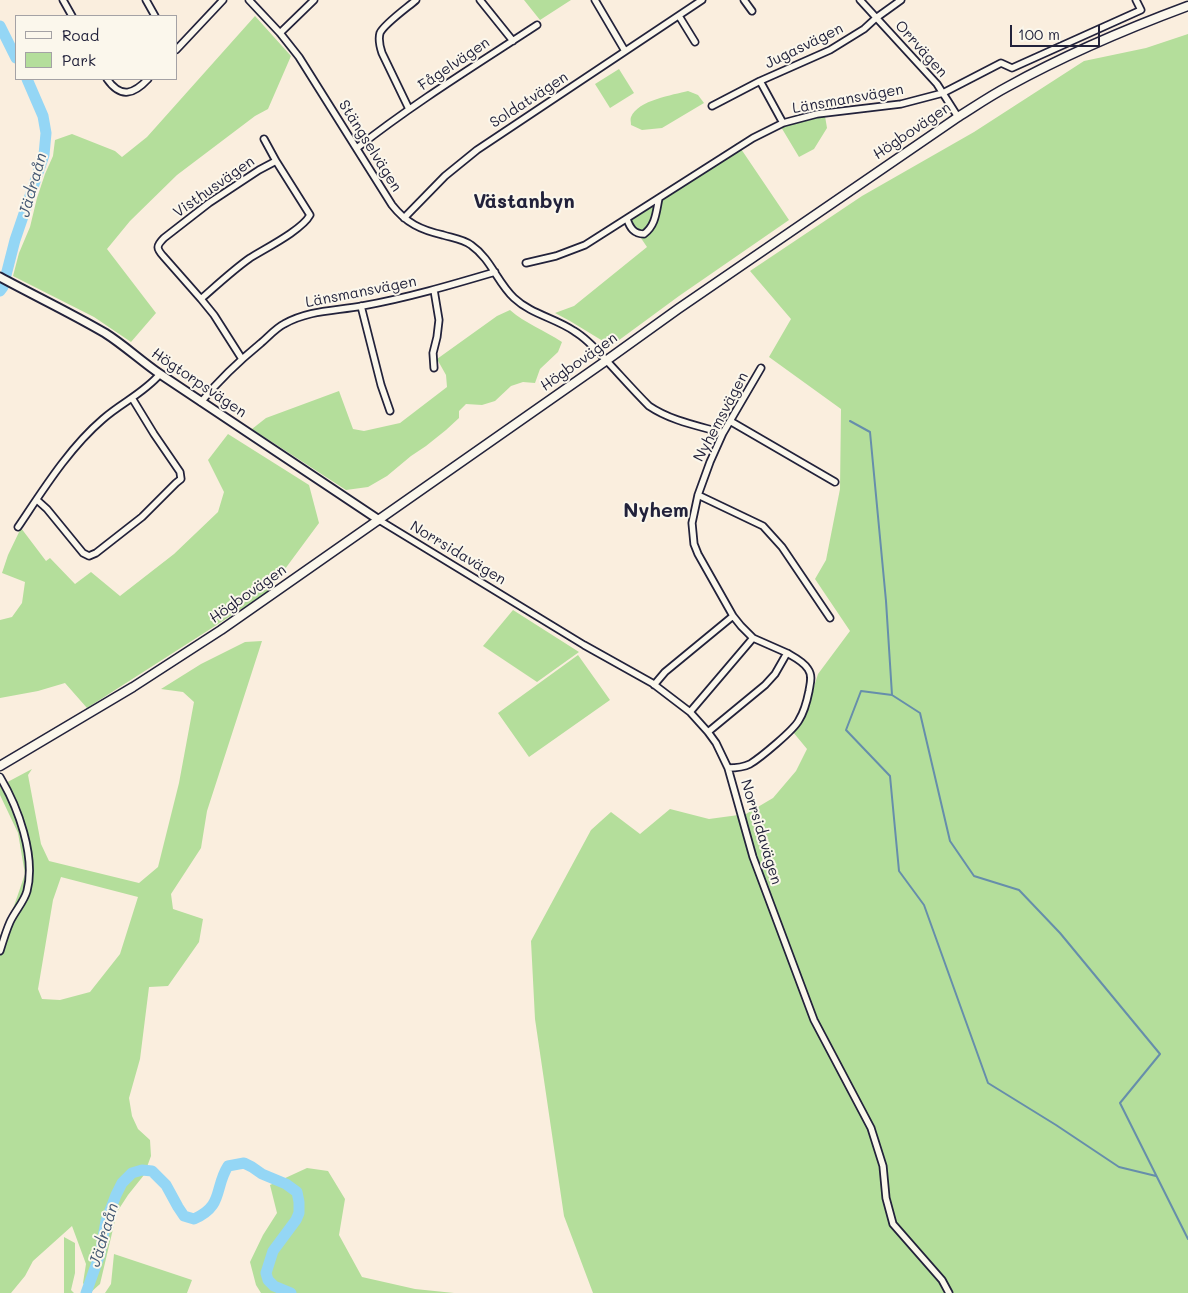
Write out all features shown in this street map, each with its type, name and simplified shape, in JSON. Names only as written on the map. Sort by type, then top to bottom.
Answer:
[{"type":"main road","name":"Högbovägen","points":[[0,766],[133,687],[213,635],[678,309],[958,117],[1005,88],[1072,53],[1143,22],[1188,6]]},
{"type":"street","points":[[63,0],[71,15]]},
{"type":"street","points":[[146,0],[154,15]]},
{"type":"street","points":[[178,47],[223,0]]},
{"type":"street","name":"Stängselvägen","points":[[249,0],[280,33],[299,57],[392,205],[404,218],[421,229],[471,245],[483,256],[516,300],[574,330],[595,348],[641,398],[657,412],[724,433]]},
{"type":"street","points":[[280,33],[314,0]]},
{"type":"street","name":"Fågelvägen","points":[[409,110],[382,53],[380,35],[382,29],[416,0]]},
{"type":"street","name":"Fågelvägen","points":[[480,0],[513,41]]},
{"type":"street","points":[[595,0],[625,51]]},
{"type":"street","name":"Soldatvägen","points":[[404,218],[445,176],[477,150],[702,0]]},
{"type":"street","points":[[744,0],[752,11]]},
{"type":"street","name":"Orrvägen","points":[[860,0],[937,84],[958,117]]},
{"type":"street","name":"Jugasvägen","points":[[712,106],[760,81],[830,50],[864,29],[901,0]]},
{"type":"street","name":"Orrvägen","points":[[943,94],[1001,64],[1012,68],[1141,10],[1136,0]]},
{"type":"street","points":[[679,16],[695,42]]},
{"type":"street","name":"Fågelvägen","points":[[357,148],[390,122],[537,25]]},
{"type":"street","points":[[108,80],[115,88],[126,92],[140,88],[147,80]]},
{"type":"street","points":[[760,81],[783,123]]},
{"type":"street","name":"Länsmansvägen","points":[[526,263],[556,256],[585,245],[758,135],[783,123],[817,114],[901,104],[943,94]]},
{"type":"street","points":[[264,140],[276,160]]},
{"type":"street","name":"Visthusvägen","points":[[201,299],[250,259],[309,218],[310,215],[276,160],[209,203],[164,238],[158,246],[160,252],[214,316],[242,359]]},
{"type":"street","points":[[627,219],[634,232],[644,234],[650,230],[654,221],[659,198]]},
{"type":"street","name":"Länsmansvägen","points":[[201,402],[226,374],[285,323],[325,310],[361,306],[434,290],[495,272]]},
{"type":"street","name":"Högtorpsvägen","points":[[0,277],[123,345],[160,374],[379,520]]},
{"type":"street","points":[[434,290],[439,320],[433,353],[434,368]]},
{"type":"street","points":[[361,306],[390,411]]},
{"type":"street","name":"Nyhemsvägen","points":[[761,368],[730,421],[710,462],[698,495],[692,523],[694,544],[698,554],[733,616],[753,638],[787,653]]},
{"type":"street","points":[[18,527],[60,467],[82,440],[104,418],[154,382],[160,374]]},
{"type":"street","points":[[37,500],[47,509],[83,553],[89,556],[96,553],[134,523],[176,483],[180,478],[180,472],[132,398]]},
{"type":"street","points":[[730,421],[834,482]]},
{"type":"street","points":[[698,495],[763,526],[782,547],[830,618]]},
{"type":"street","name":"Norrsidavägen","points":[[379,520],[584,645],[654,685],[690,712],[708,732],[716,743],[728,768],[753,857],[814,1020],[871,1128],[883,1166],[886,1198],[893,1224],[942,1280],[949,1293]]},
{"type":"street","points":[[654,685],[665,672],[733,616]]},
{"type":"street","points":[[690,712],[753,638]]},
{"type":"street","points":[[708,732],[765,685],[775,674],[787,653],[808,669],[811,678],[808,695],[800,718],[792,728],[757,760],[747,765],[728,768]]},
{"type":"street","points":[[0,777],[15,806],[25,841],[30,870],[26,892],[11,921],[0,950]]},
{"type":"green space","points":[[524,0],[571,0],[540,20]]},
{"type":"green space","points":[[255,16],[291,56],[268,109],[255,116],[177,175],[130,221],[107,249],[156,313],[131,342],[94,317],[13,276],[19,253],[30,227],[45,174],[53,156],[55,140],[72,134],[115,151],[122,157],[147,137]]},
{"type":"green space","points":[[1188,34],[1188,1293],[593,1293],[564,1216],[535,1019],[531,941],[591,830],[611,812],[640,834],[670,809],[709,819],[746,814],[773,798],[796,771],[807,749],[793,732],[803,721],[818,674],[850,631],[815,579],[826,560],[840,489],[841,409],[769,357],[791,319],[750,271],[862,196],[974,132],[1084,61],[1146,48]]},
{"type":"green space","points":[[619,69],[634,93],[610,108],[595,84]]},
{"type":"green space","points":[[688,91],[698,95],[704,103],[662,128],[642,130],[631,125],[631,117],[641,106],[656,99]]},
{"type":"green space","points":[[825,116],[827,128],[814,149],[799,157],[781,127]]},
{"type":"green space","points":[[737,143],[789,220],[679,296],[611,346],[555,313],[574,306],[647,247],[626,216],[679,183]]},
{"type":"green space","points":[[510,310],[562,342],[558,352],[540,369],[535,383],[523,382],[511,386],[495,401],[482,405],[466,404],[459,411],[459,418],[446,430],[387,476],[368,487],[346,490],[252,429],[266,418],[339,391],[353,429],[364,431],[400,423],[447,387],[446,375],[437,359],[497,316]]},
{"type":"green space","points":[[228,434],[309,485],[319,523],[268,592],[87,708],[65,683],[38,691],[0,698],[0,620],[12,617],[22,603],[25,582],[2,573],[21,528],[46,561],[50,558],[75,584],[91,572],[120,596],[174,554],[218,512],[224,492],[208,460]]},
{"type":"green space","points":[[513,610],[579,652],[537,682],[483,646]]},
{"type":"green space","points":[[262,641],[207,811],[201,848],[171,894],[173,909],[203,919],[199,942],[168,986],[149,987],[140,1059],[129,1098],[132,1116],[138,1129],[150,1140],[151,1156],[144,1175],[117,1212],[100,1284],[90,1293],[83,1283],[86,1264],[72,1226],[33,1261],[25,1276],[11,1293],[0,1293],[0,936],[14,906],[25,874],[18,833],[0,795],[0,786],[32,769],[28,775],[41,844],[49,861],[139,883],[158,867],[179,783],[194,702],[183,692],[161,689],[201,664],[245,642]],"holes":[[[61,877],[138,897],[120,954],[90,992],[60,1000],[42,999],[38,989],[53,900]]]},
{"type":"green space","points":[[578,655],[610,700],[529,757],[498,713]]},
{"type":"green space","points":[[307,1168],[328,1171],[345,1199],[339,1235],[362,1277],[415,1289],[454,1293],[261,1293],[256,1285],[250,1262],[263,1235],[277,1213],[270,1185]]},
{"type":"green space","points":[[64,1237],[75,1243],[75,1273],[71,1290],[74,1293],[64,1293]]},
{"type":"green space","points":[[114,1254],[192,1280],[187,1293],[105,1293],[111,1284]]},
{"type":"waterway","name":"Jädraån","points":[[0,26],[15,56]]},
{"type":"waterway","name":"Jädraån","points":[[0,291],[3,287],[15,240],[44,155],[46,133],[43,116],[27,80]]},
{"type":"waterway","points":[[850,421],[870,432],[886,601],[892,695],[920,713],[950,841],[974,876],[1019,890],[1060,933],[1160,1054],[1120,1103],[1188,1239]]},
{"type":"waterway","points":[[892,695],[861,691],[846,730],[890,776],[899,871],[924,905],[988,1083],[1119,1167],[1156,1176]]},
{"type":"waterway","name":"Jädraån","points":[[86,1293],[100,1254],[106,1221],[122,1183],[132,1173],[142,1170],[152,1171],[166,1185],[184,1216],[194,1219],[203,1214],[214,1202],[228,1166],[244,1163],[262,1174],[286,1184],[297,1192],[299,1213],[273,1251],[266,1273],[268,1280],[274,1286],[291,1293]]},
{"type":"district","name":"Västanbyn","points":[[524,202]]},
{"type":"district","name":"Nyhem","points":[[656,511]]}]
